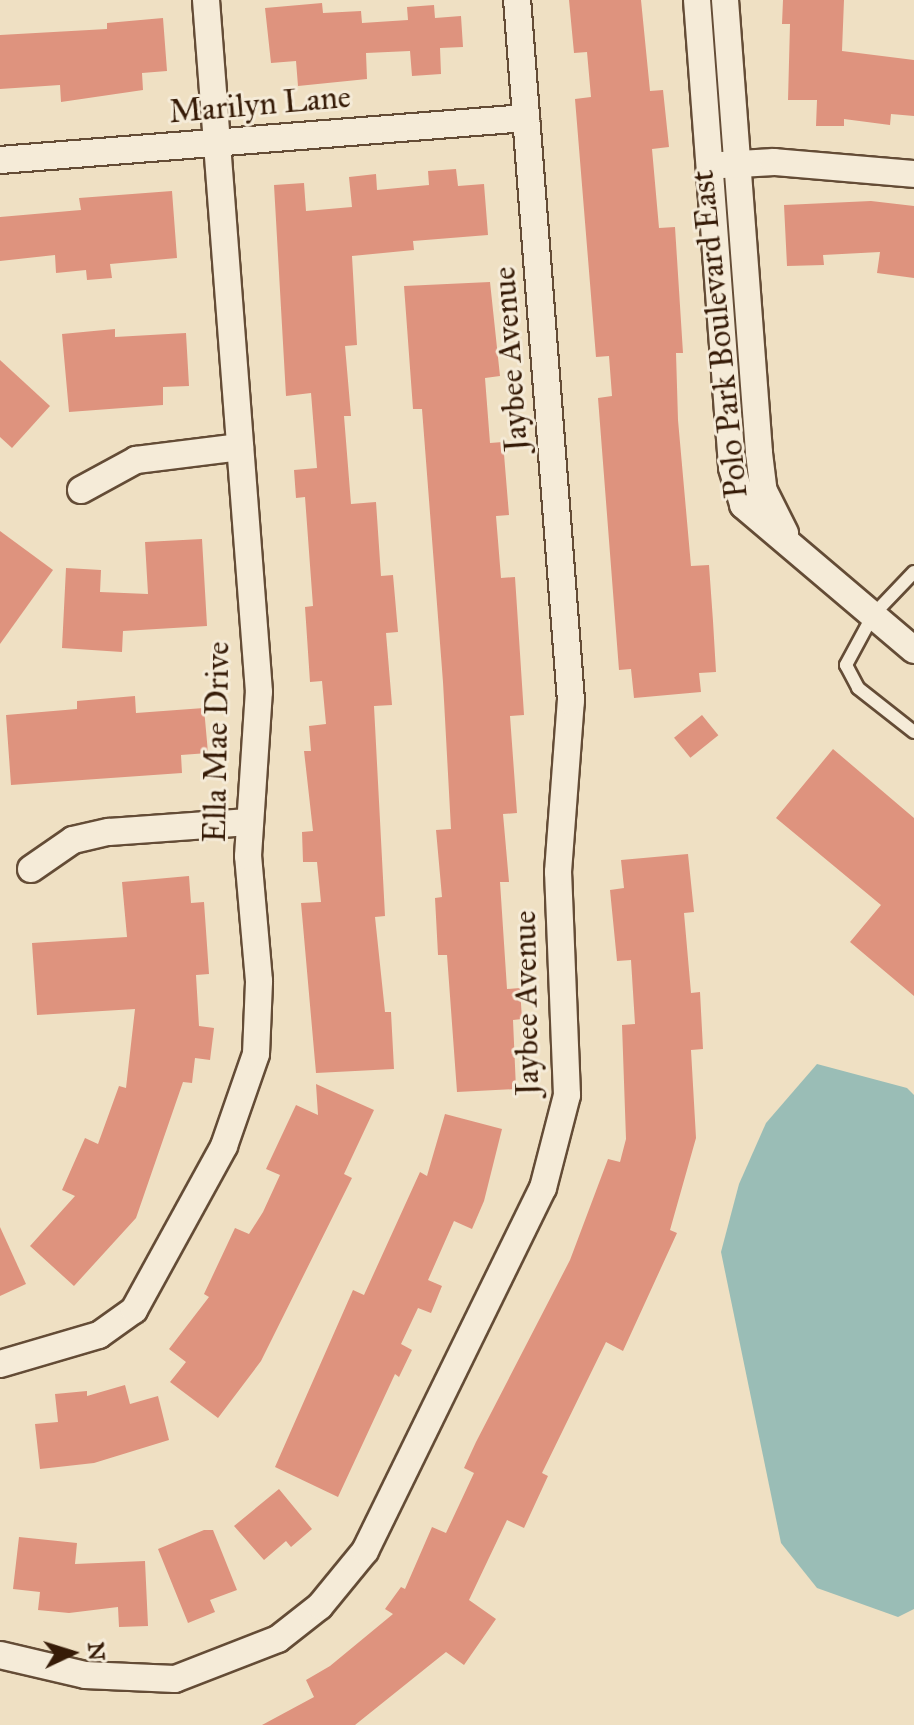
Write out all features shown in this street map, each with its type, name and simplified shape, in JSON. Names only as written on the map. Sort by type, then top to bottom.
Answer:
[{"type":"street","name":"Ella Mae Drive","points":[[0,1364],[99,1335],[134,1310],[224,1146],[256,1054],[260,1018],[249,822],[259,692],[206,0]]},
{"type":"street","name":"Jaybee Avenue","points":[[0,1655],[85,1675],[175,1679],[278,1639],[320,1606],[365,1551],[543,1188],[567,1095],[558,872],[571,701],[517,0]]},
{"type":"street","name":"Polo Park Boulevard East","points":[[697,0],[707,166],[732,468],[743,505],[798,553]]},
{"type":"street","name":"Polo Park Boulevard East","points":[[725,0],[764,491],[798,553]]},
{"type":"street","name":"Marilyn Lane","points":[[0,160],[526,118]]},
{"type":"street","points":[[707,166],[737,164],[914,174]]},
{"type":"street","points":[[81,490],[136,460],[240,447]]},
{"type":"street","points":[[798,553],[914,650]]},
{"type":"street","points":[[31,869],[73,840],[109,832],[249,822]]},
{"type":"lane","points":[[914,572],[873,615],[846,665],[858,688],[914,732]]},
{"type":"water","points":[[817,1064],[907,1088],[914,1095],[914,1609],[898,1617],[817,1588],[781,1543],[721,1252],[739,1184],[766,1123]]},
{"type":"building","points":[[569,0],[641,0],[650,91],[663,90],[669,147],[652,149],[659,228],[675,227],[683,353],[676,353],[678,420],[691,566],[709,565],[713,621],[716,672],[699,673],[701,692],[634,698],[631,669],[619,670],[598,398],[612,396],[609,356],[596,357],[575,99],[591,97],[587,52],[574,53]]},
{"type":"building","points":[[783,0],[844,0],[842,51],[914,60],[914,116],[891,114],[890,125],[844,119],[844,126],[816,126],[817,100],[788,100],[790,24],[782,24]]},
{"type":"building","points":[[322,3],[323,13],[361,11],[362,23],[408,20],[407,7],[434,5],[435,18],[461,16],[463,47],[440,48],[441,74],[412,76],[410,51],[366,53],[367,79],[298,86],[296,61],[271,63],[265,8]]},
{"type":"building","points":[[163,18],[167,71],[142,73],[143,90],[61,102],[60,85],[0,89],[0,35],[107,29],[107,23]]},
{"type":"building","points":[[456,169],[458,186],[484,184],[488,235],[413,241],[414,250],[352,256],[357,345],[345,346],[351,416],[344,416],[351,504],[376,502],[381,576],[393,575],[398,632],[386,633],[392,705],[374,706],[385,916],[375,917],[385,1012],[391,1012],[394,1069],[316,1073],[301,903],[321,902],[317,862],[303,862],[302,832],[313,831],[304,751],[311,751],[309,726],[326,724],[322,681],[310,682],[305,607],[313,606],[305,497],[296,498],[294,470],[317,468],[311,393],[286,396],[274,185],[304,183],[306,211],[352,207],[349,177],[376,174],[377,190],[429,185],[428,171]]},
{"type":"building","points":[[172,191],[177,258],[110,264],[112,278],[87,280],[86,270],[56,273],[55,255],[0,261],[0,217],[81,210],[79,198]]},
{"type":"building","points":[[871,201],[914,206],[914,278],[877,273],[880,252],[823,255],[824,265],[787,266],[784,205]]},
{"type":"building","points":[[490,282],[500,376],[485,378],[490,443],[503,442],[509,515],[496,516],[501,578],[515,577],[524,715],[510,716],[517,813],[503,814],[509,882],[500,882],[507,989],[520,988],[522,1019],[513,1020],[516,1089],[457,1092],[447,955],[438,955],[435,898],[442,897],[436,830],[451,829],[443,682],[422,409],[413,409],[404,286]]},
{"type":"building","points":[[115,329],[115,337],[186,333],[189,386],[163,387],[163,405],[69,412],[62,334]]},
{"type":"building","points":[[0,360],[50,406],[12,448],[0,437]]},
{"type":"building","points":[[0,531],[53,570],[0,644]]},
{"type":"building","points":[[202,539],[207,626],[123,631],[122,652],[62,648],[66,568],[101,570],[100,592],[148,594],[145,542]]},
{"type":"building","points":[[135,696],[136,713],[204,708],[208,753],[181,755],[182,773],[11,785],[6,715],[77,709],[77,701]]},
{"type":"building","points":[[702,715],[718,735],[690,758],[674,738]]},
{"type":"building","points":[[833,749],[914,818],[914,996],[850,942],[881,905],[776,818]]},
{"type":"building","points":[[688,854],[694,912],[684,913],[691,993],[700,992],[703,1049],[691,1050],[696,1138],[670,1230],[677,1233],[623,1351],[606,1342],[542,1473],[548,1476],[524,1528],[507,1520],[469,1600],[496,1619],[464,1665],[446,1652],[355,1725],[262,1725],[314,1697],[306,1680],[330,1666],[393,1614],[385,1609],[401,1587],[405,1589],[432,1527],[446,1533],[474,1473],[464,1468],[570,1260],[608,1159],[620,1162],[626,1139],[622,1025],[635,1024],[631,960],[617,961],[610,890],[624,888],[621,860]]},
{"type":"building","points":[[189,876],[191,903],[204,902],[209,974],[196,975],[199,1026],[214,1028],[210,1060],[195,1058],[192,1083],[183,1082],[136,1218],[74,1286],[30,1246],[75,1196],[62,1190],[85,1138],[98,1144],[119,1086],[126,1088],[135,1009],[37,1015],[32,943],[127,937],[122,882]]},
{"type":"building","points":[[316,1084],[374,1110],[344,1174],[352,1178],[261,1361],[218,1418],[170,1382],[186,1362],[169,1349],[209,1297],[204,1294],[235,1228],[249,1234],[263,1212],[280,1175],[266,1169],[296,1105],[318,1115]]},
{"type":"building","points":[[445,1114],[502,1129],[484,1201],[472,1229],[454,1221],[428,1280],[442,1286],[431,1313],[418,1308],[401,1344],[412,1350],[399,1377],[395,1374],[338,1497],[275,1467],[353,1290],[364,1295],[420,1172],[427,1176]]},
{"type":"building","points":[[0,1227],[26,1284],[0,1296]]},
{"type":"building","points":[[125,1385],[130,1404],[158,1396],[169,1440],[94,1463],[40,1469],[35,1424],[58,1422],[55,1394],[87,1391],[87,1396]]},
{"type":"building","points":[[279,1489],[312,1529],[291,1547],[286,1541],[264,1560],[234,1526]]},
{"type":"building","points":[[204,1530],[213,1530],[237,1590],[210,1600],[215,1612],[188,1623],[158,1549]]},
{"type":"building","points":[[19,1537],[77,1543],[75,1564],[145,1561],[148,1626],[119,1627],[118,1607],[69,1613],[38,1610],[40,1592],[13,1589]]}]
